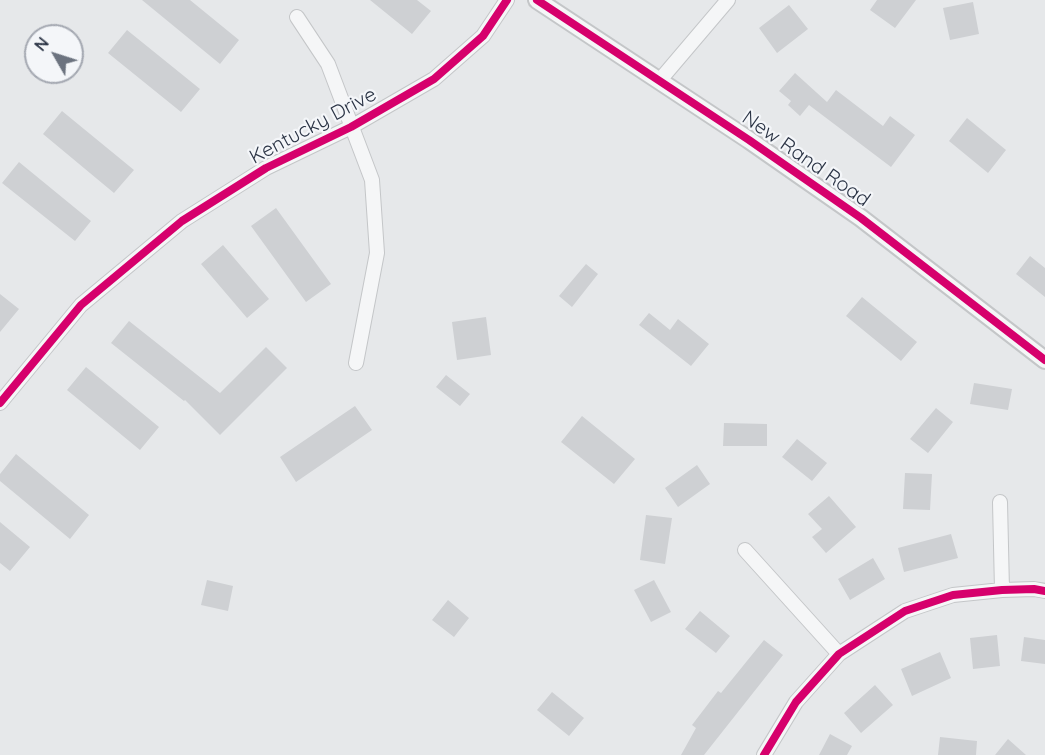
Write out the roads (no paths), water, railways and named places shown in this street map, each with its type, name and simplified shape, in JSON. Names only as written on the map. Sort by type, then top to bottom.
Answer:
[{"type":"street","name":"Kentucky Drive","points":[[0,403],[81,305],[182,221],[266,168],[351,127],[434,79],[483,36],[507,0]]},
{"type":"street","name":"New Rand Road","points":[[537,0],[660,80],[856,214],[1045,360]]},
{"type":"street","points":[[660,80],[728,0]]},
{"type":"street","points":[[297,17],[328,64],[372,180],[377,253],[356,363]]},
{"type":"street","points":[[1000,502],[1002,590]]},
{"type":"street","points":[[745,550],[839,654]]},
{"type":"street","points":[[764,755],[796,702],[839,654],[905,611],[953,595],[1002,590],[1045,591]]}]
